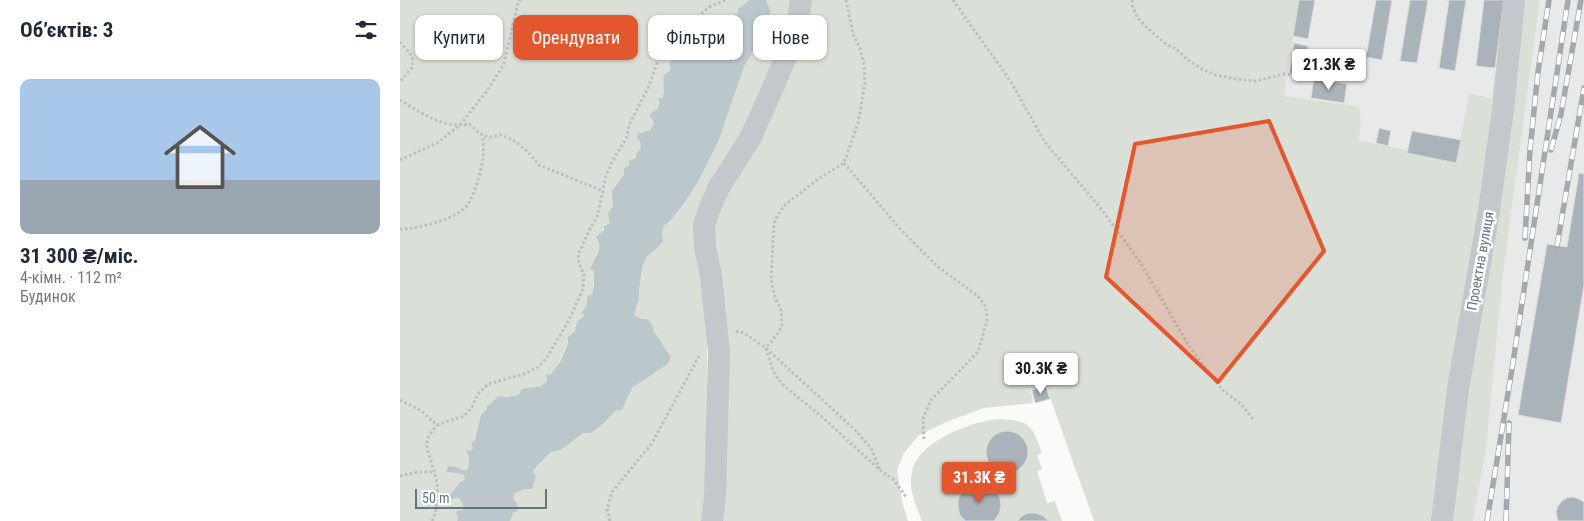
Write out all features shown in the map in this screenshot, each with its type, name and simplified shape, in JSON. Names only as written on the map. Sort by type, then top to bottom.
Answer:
[{"type":"lane","points":[[712,521],[719,352],[704,226],[708,210],[719,187],[750,137],[774,85],[788,52],[798,20],[801,0]]},
{"type":"lane","name":"Проектна вулиця","points":[[1442,521],[1458,388],[1488,217],[1504,110],[1514,0]]},
{"type":"path","points":[[400,160],[437,143],[459,126],[487,91],[504,64],[518,4],[521,0]]},
{"type":"path","points":[[432,521],[438,493],[427,440],[437,425],[464,416],[472,407],[478,394],[488,384],[524,374],[546,359],[569,320],[583,289],[584,275],[578,255],[597,216],[606,176],[627,137],[629,125],[648,88],[664,47],[709,7],[726,0]]},
{"type":"path","points":[[766,348],[782,325],[781,310],[775,297],[771,279],[774,224],[778,214],[786,204],[817,180],[844,163],[858,123],[865,83],[864,63],[853,34],[846,0]]},
{"type":"path","points":[[953,0],[1011,82],[1044,141],[1102,210],[1140,262],[1189,346],[1222,390],[1240,404],[1254,420]]},
{"type":"path","points":[[1132,0],[1133,8],[1138,18],[1166,44],[1176,49],[1202,69],[1216,75],[1236,80],[1256,81],[1284,74],[1308,77],[1323,69]]},
{"type":"path","points":[[400,42],[412,56],[413,66],[400,82]]},
{"type":"path","points":[[400,100],[428,118],[459,126],[468,124],[483,136],[501,135],[513,140],[527,151],[539,165],[603,191]]},
{"type":"path","points":[[400,229],[413,229],[429,225],[464,209],[469,203],[483,158],[483,136]]},
{"type":"path","points":[[844,163],[902,231],[938,267],[978,296],[986,307],[988,321],[978,352],[931,400],[923,418],[924,440]]},
{"type":"path","points":[[610,521],[607,509],[612,492],[652,443],[709,338],[717,331],[744,333],[766,348],[855,430],[871,448],[880,470]]},
{"type":"path","points":[[766,348],[773,371],[782,384],[822,417],[880,470],[893,479],[906,497]]},
{"type":"path","points":[[400,400],[420,410],[437,425]]},
{"type":"path","points":[[400,476],[417,472],[435,472]]},
{"type":"highlighted area","points":[[1269,121],[1324,251],[1218,382],[1106,277],[1135,144]]},
{"type":"shaded area","points":[[400,0],[749,0],[739,9],[738,13],[729,15],[648,15],[648,60],[675,60],[666,77],[664,95],[658,100],[658,108],[651,119],[654,123],[650,130],[640,132],[641,149],[629,165],[624,168],[624,175],[613,193],[610,223],[606,224],[597,236],[599,247],[590,269],[594,271],[593,286],[581,320],[569,336],[568,343],[554,371],[546,377],[547,381],[541,386],[522,389],[520,393],[514,396],[499,397],[487,405],[480,420],[473,448],[471,451],[467,451],[469,457],[468,469],[464,470],[456,467],[447,472],[462,474],[465,477],[452,492],[463,505],[457,521],[400,521]]},
{"type":"shaded area","points":[[749,0],[766,0],[771,12],[770,15],[753,15],[753,51],[744,67],[719,140],[699,180],[685,202],[664,226],[662,232],[663,242],[646,258],[642,268],[639,299],[634,315],[641,319],[647,319],[653,326],[653,330],[671,357],[668,364],[632,388],[622,410],[615,411],[591,433],[583,433],[561,450],[551,452],[533,472],[536,477],[532,489],[524,489],[514,494],[513,499],[517,503],[518,511],[514,512],[510,521],[457,521],[457,511],[462,510],[463,505],[459,498],[451,499],[450,495],[465,477],[462,474],[446,472],[448,466],[463,470],[468,469],[469,457],[466,450],[471,451],[473,448],[471,443],[475,440],[481,415],[487,405],[499,397],[514,396],[520,393],[522,389],[541,386],[547,381],[546,375],[550,375],[560,362],[568,343],[568,337],[575,330],[577,322],[584,316],[582,312],[587,304],[587,297],[592,294],[594,271],[590,269],[599,248],[596,237],[604,230],[604,226],[610,223],[608,214],[613,206],[612,191],[624,175],[624,168],[629,165],[629,161],[635,158],[637,152],[641,149],[640,141],[637,138],[638,133],[650,130],[654,123],[650,116],[652,112],[657,110],[658,98],[662,98],[664,75],[670,69],[671,60],[743,60],[743,15],[731,15],[738,13],[738,9]]},
{"type":"shaded area","points":[[766,0],[793,0],[790,15],[770,15],[771,12]]},
{"type":"shaded area","points":[[808,0],[1300,0],[1284,96],[1355,106],[1359,108],[1361,123],[1359,140],[1407,150],[1407,153],[1456,163],[1469,94],[1492,98],[1504,0],[1507,0],[1438,521],[1094,521],[1046,386],[1031,390],[1033,403],[984,408],[946,422],[918,436],[904,453],[897,470],[902,501],[908,521],[722,521],[712,228],[783,60],[827,60],[827,15],[802,15]]},
{"type":"shaded area","points":[[1300,0],[1504,0],[1492,98],[1469,95],[1456,163],[1407,153],[1407,150],[1359,140],[1361,123],[1284,96]]},
{"type":"shaded area","points":[[1521,0],[1540,0],[1503,275],[1486,450],[1473,521],[1448,521]]},
{"type":"shaded area","points":[[1540,0],[1584,0],[1584,521],[1473,521],[1486,450],[1503,275]]},
{"type":"shaded area","points":[[753,51],[753,60],[773,60],[742,135],[712,184],[707,327],[707,442],[701,521],[510,521],[514,494],[524,489],[537,466],[551,452],[561,450],[583,433],[604,423],[615,411],[622,410],[632,388],[668,364],[671,357],[652,330],[634,315],[639,299],[642,268],[646,258],[653,251],[664,226],[685,202],[699,180],[719,140],[744,67]]},
{"type":"shaded area","points":[[1000,419],[1018,421],[1024,424],[1029,427],[1036,437],[1042,453],[1037,455],[1042,469],[1037,471],[1047,503],[1055,501],[1062,521],[922,521],[913,497],[911,485],[912,472],[916,461],[935,442],[961,428]]},
{"type":"building","points":[[1299,0],[1315,0],[1308,39],[1293,36]]},
{"type":"building","points":[[1376,0],[1392,0],[1382,60],[1366,57]]},
{"type":"building","points":[[1410,0],[1428,0],[1417,63],[1400,61]]},
{"type":"building","points":[[1449,0],[1466,0],[1455,71],[1439,68]]},
{"type":"building","points":[[1484,0],[1504,0],[1495,68],[1476,66]]},
{"type":"building","points":[[1294,43],[1308,46],[1306,55],[1292,53]]},
{"type":"building","points":[[1292,59],[1306,62],[1303,76],[1289,73]]},
{"type":"building","points":[[1314,78],[1347,84],[1344,103],[1311,98]]},
{"type":"building","points":[[1379,128],[1391,131],[1388,146],[1376,143]]},
{"type":"building","points":[[1412,131],[1461,140],[1456,163],[1407,153]]},
{"type":"building","points":[[1579,173],[1584,174],[1584,285],[1561,423],[1518,415],[1547,244],[1567,247]]},
{"type":"building","points":[[1046,386],[1050,399],[1035,403],[1032,390]]},
{"type":"building","points":[[1007,431],[1022,437],[1028,452],[1022,467],[1007,473],[992,467],[986,452],[992,437]]},
{"type":"building","points":[[975,484],[990,486],[1000,498],[999,514],[994,521],[965,521],[960,515],[958,500],[967,487]]},
{"type":"building","points":[[1573,497],[1584,502],[1584,521],[1558,521],[1556,512],[1558,506],[1567,498]]},
{"type":"building","points":[[1028,513],[1036,513],[1049,521],[1017,521]]},
{"type":"railway","points":[[1525,238],[1530,150],[1538,72],[1549,0]]},
{"type":"railway","points":[[1487,521],[1568,0]]},
{"type":"railway","points":[[1551,150],[1561,114],[1581,0]]},
{"type":"railway","points":[[1557,246],[1584,88]]},
{"type":"railway","points":[[1506,521],[1509,423]]}]
